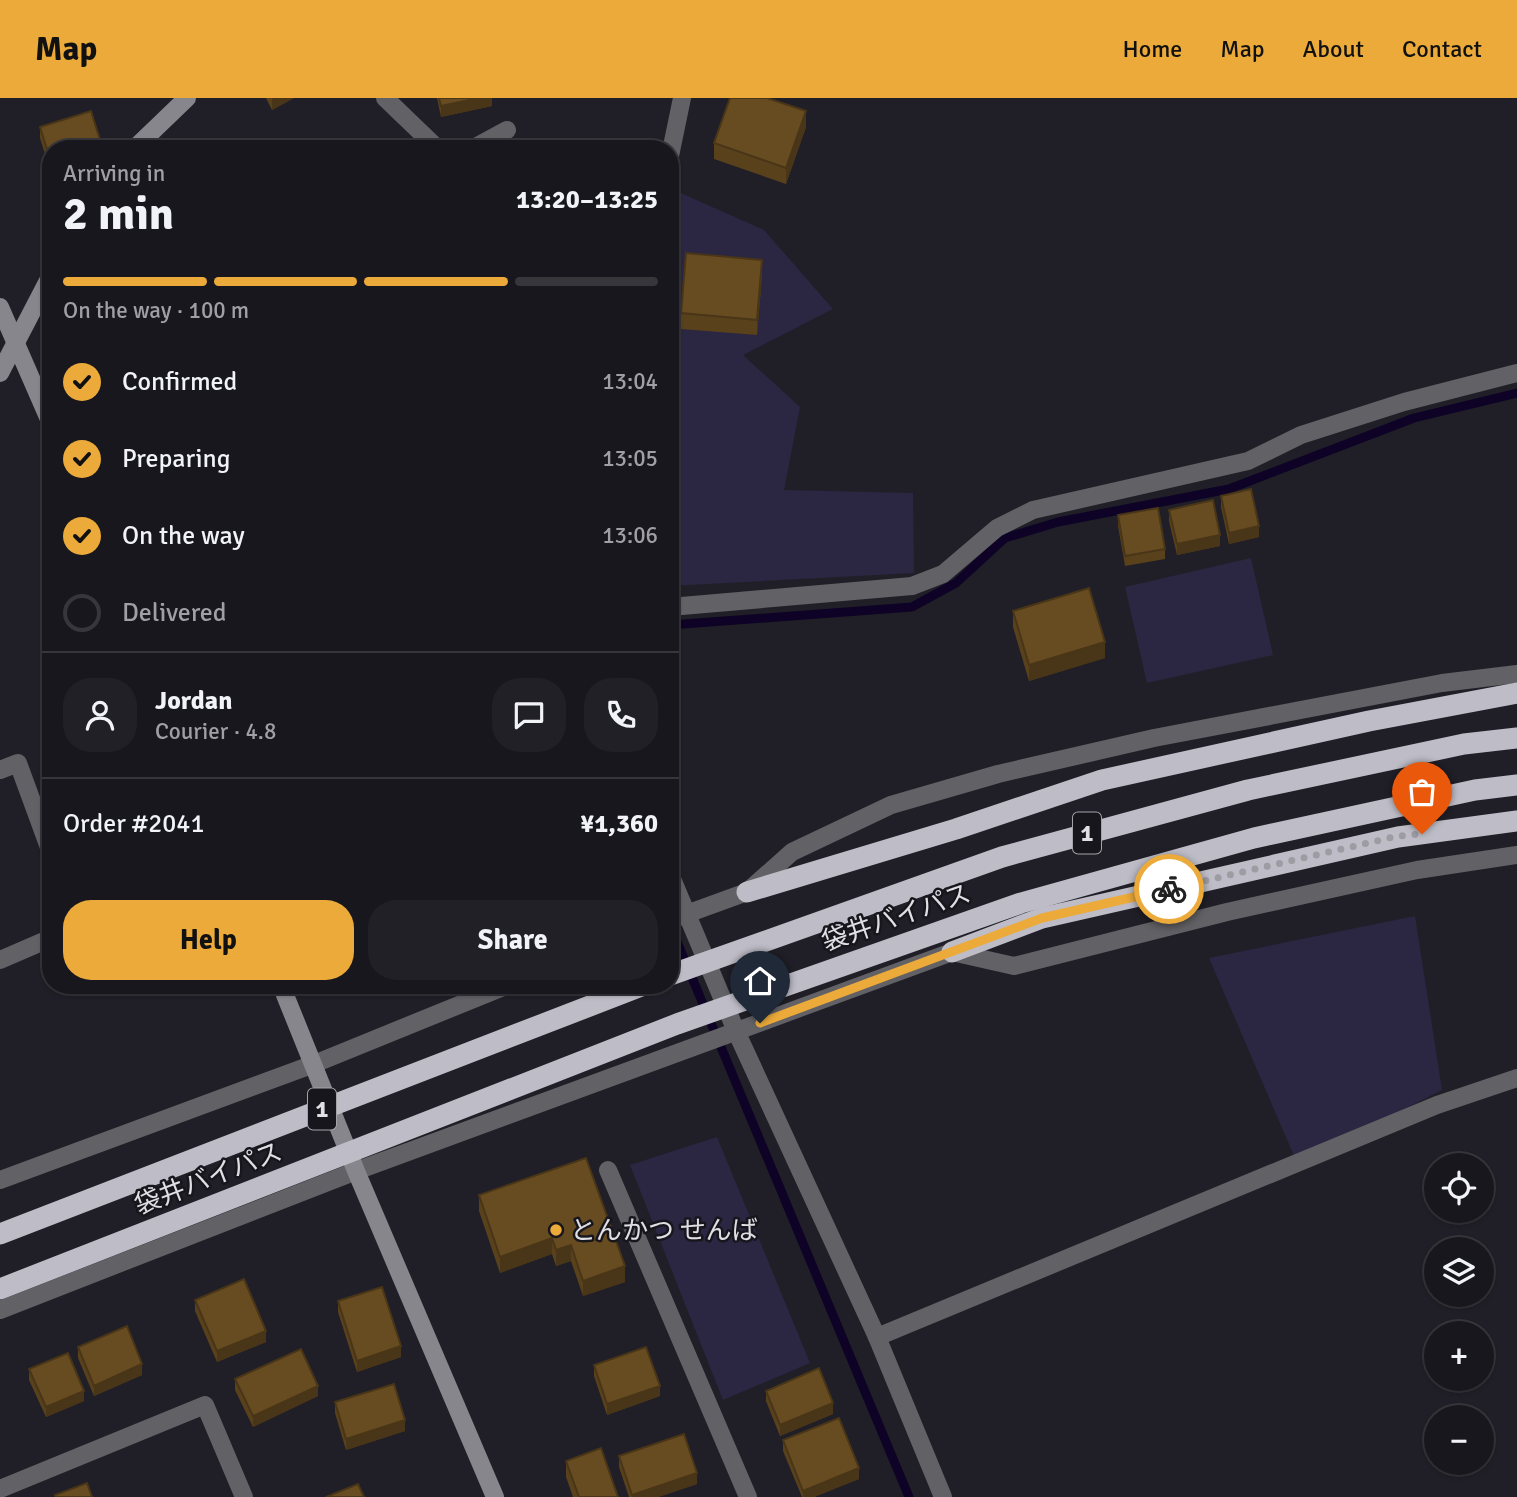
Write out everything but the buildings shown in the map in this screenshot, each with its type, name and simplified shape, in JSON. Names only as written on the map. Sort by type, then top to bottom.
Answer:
[{"type":"highway","points":[[747,892],[956,829],[1102,780],[1332,729],[1517,693]]},
{"type":"highway","name":"袋井バイパス","points":[[679,972],[1002,857],[1248,790],[1464,744],[1517,738]]},
{"type":"highway","name":"袋井バイパス","points":[[0,1289],[677,1024],[1021,903],[1254,838],[1475,790],[1517,785]]},
{"type":"highway","points":[[952,951],[1042,918],[1398,836],[1517,821]]},
{"type":"highway","name":"袋井バイパス","points":[[0,1234],[621,994]]},
{"type":"street","points":[[143,140],[187,98]]},
{"type":"street","points":[[385,98],[429,140]]},
{"type":"street","points":[[673,140],[682,98]]},
{"type":"street","points":[[489,140],[507,130]]},
{"type":"street","points":[[0,373],[42,292]]},
{"type":"street","points":[[0,307],[42,391]]},
{"type":"street","points":[[679,606],[912,586],[943,574],[996,528],[1032,510],[1248,461],[1314,431],[1404,402],[1517,373]]},
{"type":"street","points":[[679,917],[747,892],[792,852],[891,805],[998,774],[1154,738],[1257,718],[1442,683],[1517,674]]},
{"type":"street","points":[[0,770],[18,763],[42,828]]},
{"type":"street","points":[[0,1310],[356,1171],[952,951],[1014,966],[1227,912],[1390,876],[1517,855]]},
{"type":"street","points":[[679,919],[736,1031],[877,1337],[943,1497]]},
{"type":"street","points":[[0,960],[42,942]]},
{"type":"street","points":[[285,994],[356,1171],[495,1497]]},
{"type":"street","points":[[0,1180],[314,1063],[486,994]]},
{"type":"street","points":[[877,1337],[1437,1105],[1517,1078]]},
{"type":"street","points":[[608,1170],[748,1497]]},
{"type":"street","points":[[0,1489],[205,1405],[244,1497]]},
{"type":"shaded area","points":[[679,192],[764,230],[833,309],[743,355],[800,407],[784,490],[913,493],[914,573],[679,586]]},
{"type":"shaded area","points":[[1251,558],[1273,655],[1147,683],[1125,587]]},
{"type":"shaded area","points":[[1415,916],[1442,1090],[1297,1163],[1209,958]]},
{"type":"shaded area","points":[[717,1137],[810,1363],[723,1400],[630,1165]]},
{"type":"waterway","points":[[679,624],[912,607],[956,583],[1005,538],[1058,522],[1229,489],[1414,418],[1517,393]]},
{"type":"waterway","points":[[679,947],[909,1497]]},
{"type":"way so far","points":[[1169,889],[1398,836],[1422,834]]},
{"type":"place","name":"とんかつ せんば","points":[[556,1230]]},
{"type":"route","points":[[760,1023],[1042,918],[1169,889]]}]
